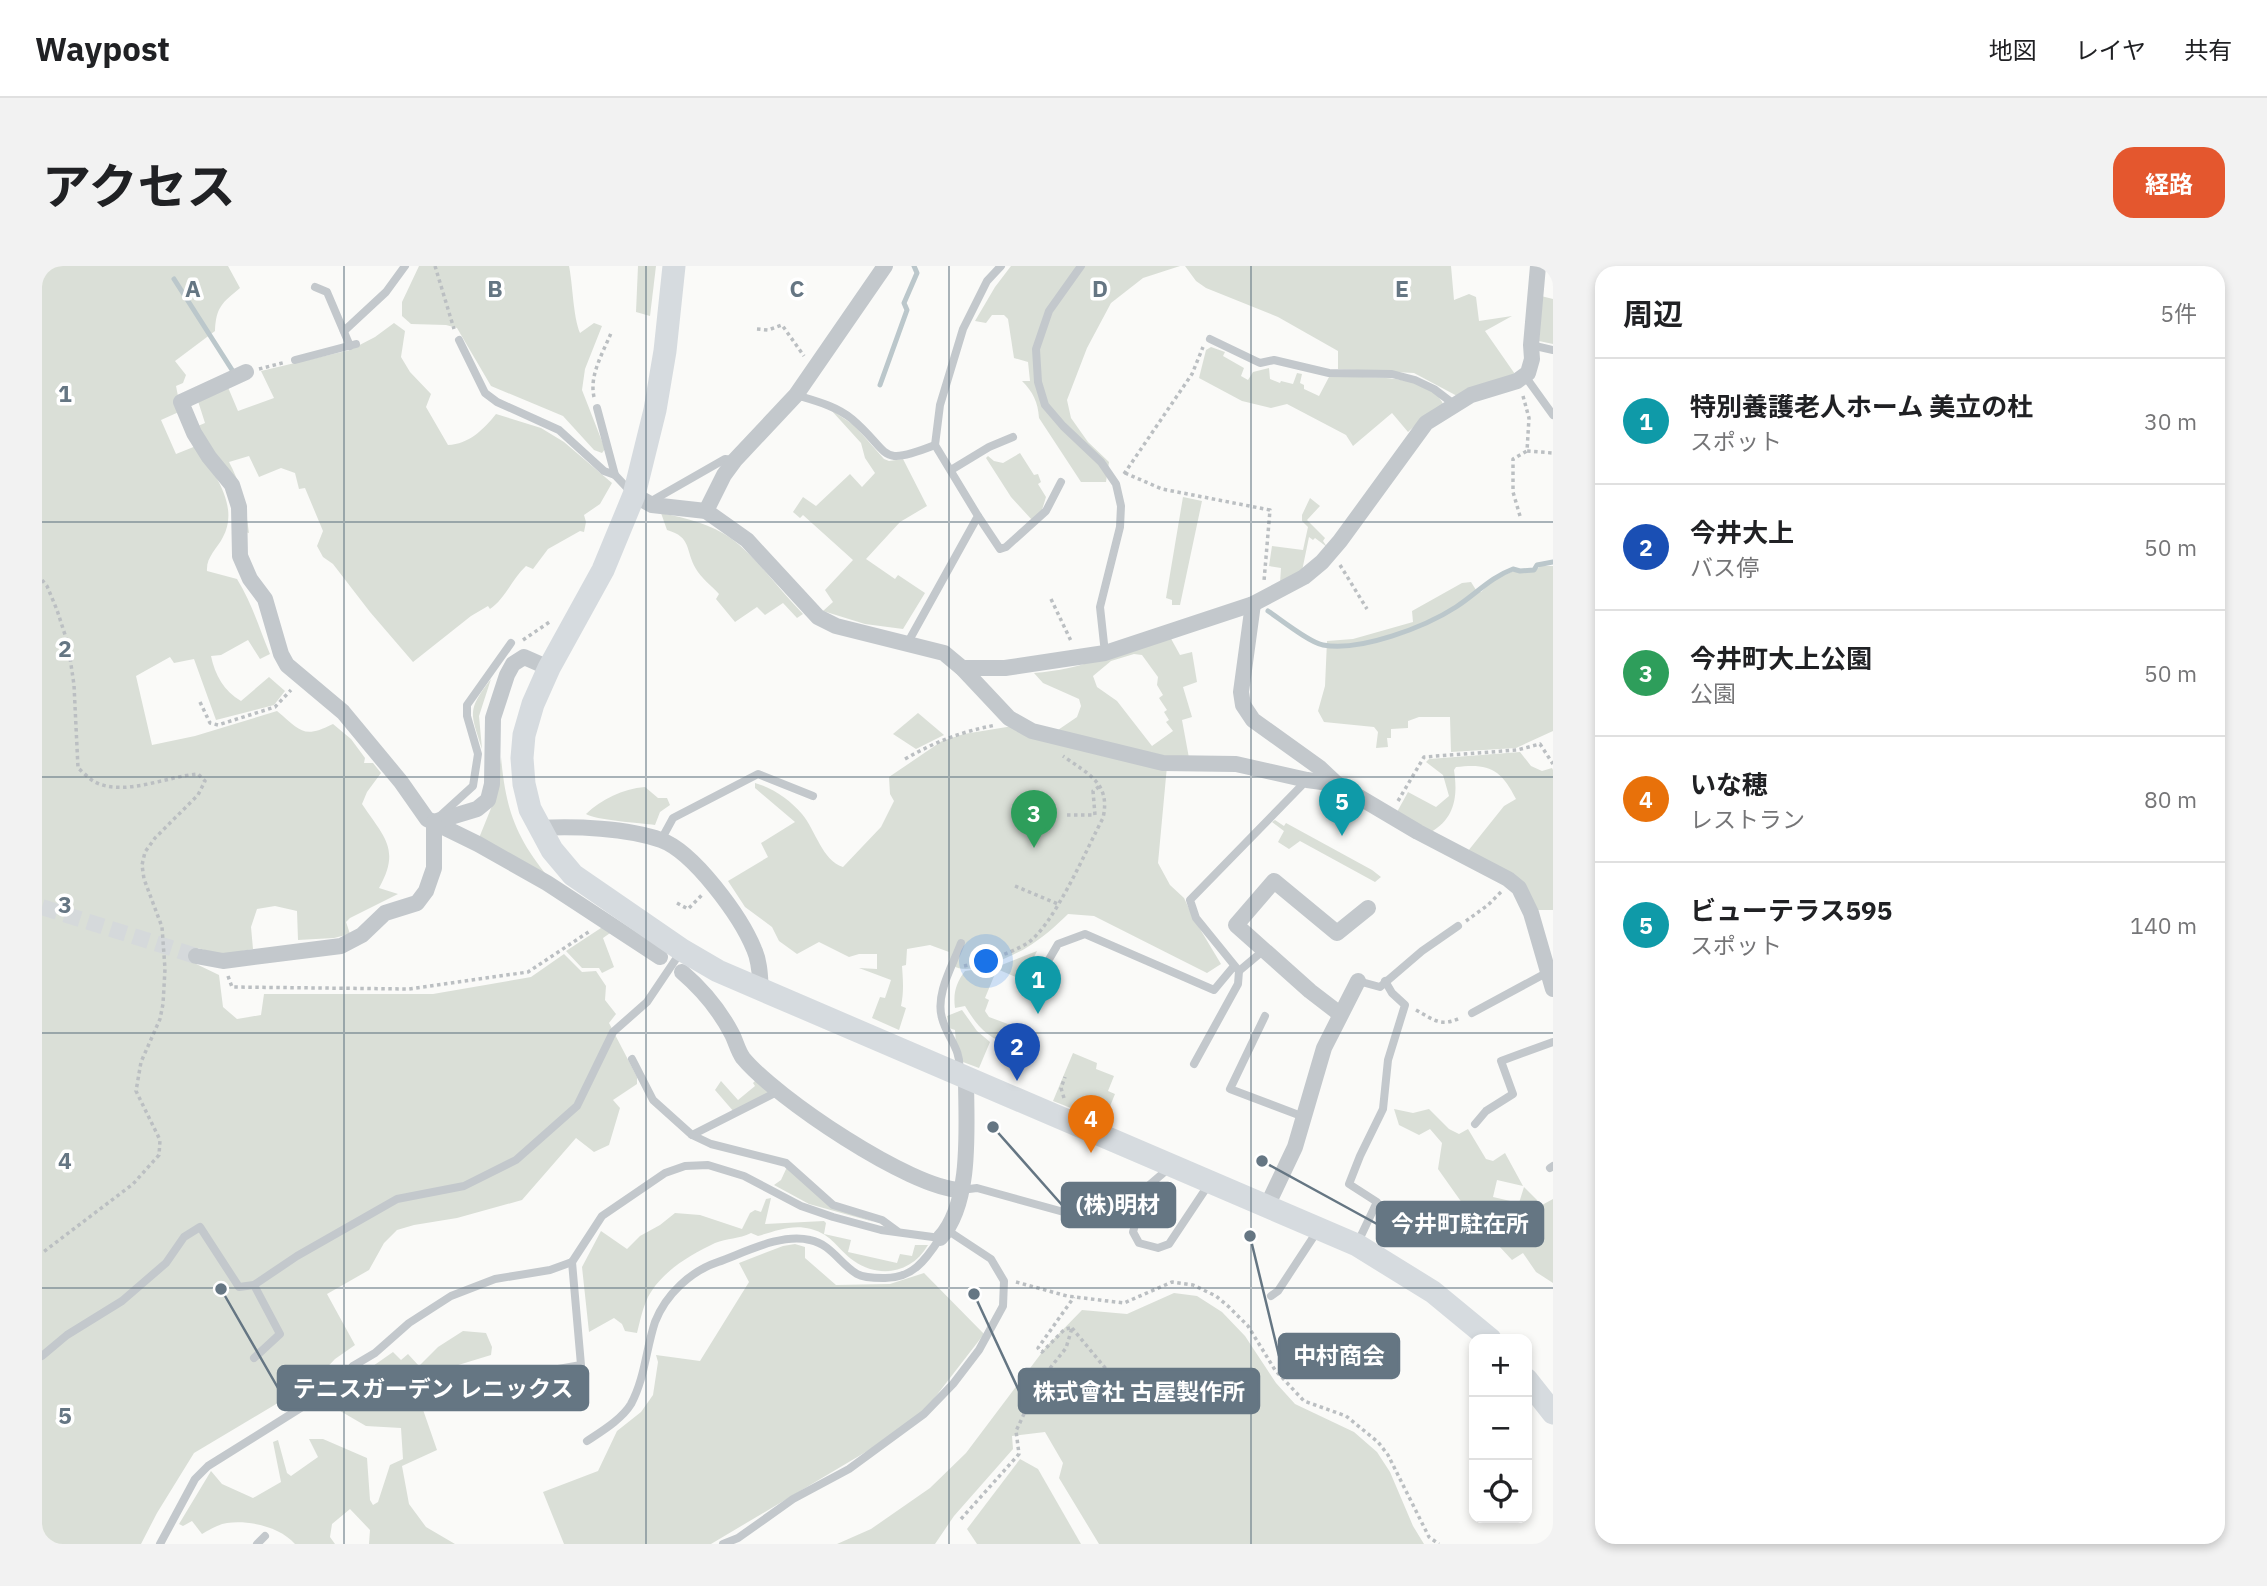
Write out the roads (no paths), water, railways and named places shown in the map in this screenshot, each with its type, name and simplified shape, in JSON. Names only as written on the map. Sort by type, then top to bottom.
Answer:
[{"type":"street","points":[[674,266],[665,351],[640,499],[549,668],[533,704],[524,735],[522,758],[527,796],[539,828],[552,850],[573,875],[682,961],[733,1035],[741,1056],[779,1091],[855,1145],[893,1167],[950,1190],[961,1190]]},
{"type":"street","points":[[706,511],[724,475],[796,395],[884,266]]},
{"type":"street","points":[[962,668],[1005,668],[1105,653],[1258,601],[1304,577],[1332,551],[1426,423],[1471,395],[1521,379],[1532,359],[1538,266]]},
{"type":"street","points":[[246,372],[181,402],[194,433],[232,485],[239,507],[240,556],[250,579],[265,599],[281,654],[287,665],[343,712],[401,782],[427,819],[547,883],[604,923],[660,957]]},
{"type":"street","points":[[640,499],[706,511],[747,540],[818,617],[836,626],[944,653],[962,668],[1009,718],[1032,731],[1163,763],[1236,764],[1337,784]]},
{"type":"street","points":[[1258,601],[1241,692],[1243,705],[1253,720],[1320,768],[1337,784],[1389,815],[1508,878],[1525,896],[1553,989]]},
{"type":"street","points":[[434,822],[477,809],[488,800],[492,784],[493,718],[513,664],[524,657],[549,668]]},
{"type":"street","points":[[196,956],[223,961],[341,946],[362,935],[385,914],[417,903],[426,891],[433,868],[434,822]]},
{"type":"street","points":[[539,828],[569,827],[617,831],[662,840],[684,853],[733,912],[754,949],[761,991]]},
{"type":"street","points":[[1340,1014],[1236,925],[1274,881],[1337,933],[1368,908]]},
{"type":"street","points":[[682,961],[718,971],[1357,1245],[1433,1292],[1484,1334]]},
{"type":"street","points":[[1267,1206],[1295,1147],[1324,1048],[1358,981]]},
{"type":"street","points":[[943,1234],[966,1171],[962,1076]]},
{"type":"street","points":[[1532,1386],[1553,1413]]},
{"type":"lane","points":[[344,331],[386,292],[405,266]]},
{"type":"lane","points":[[1001,266],[987,281],[962,329],[940,405],[935,445],[1000,549],[1006,547],[1046,511],[1061,482]]},
{"type":"lane","points":[[1081,266],[1049,311],[1036,349],[1038,382],[1045,405],[1101,462],[1116,484],[1121,506],[1120,527],[1100,607],[1105,653]]},
{"type":"lane","points":[[295,359],[353,345],[327,292],[315,287]]},
{"type":"lane","points":[[1210,339],[1260,363],[1274,360],[1329,373],[1392,374],[1415,380],[1455,405]]},
{"type":"lane","points":[[459,340],[485,393],[497,402],[559,430],[640,499],[725,459],[735,460]]},
{"type":"lane","points":[[1531,345],[1553,350]]},
{"type":"lane","points":[[1521,379],[1553,415]]},
{"type":"lane","points":[[796,395],[833,407],[850,418],[888,456],[909,455],[935,445]]},
{"type":"lane","points":[[597,408],[615,475]]},
{"type":"lane","points":[[951,470],[989,447],[1013,438]]},
{"type":"lane","points":[[907,644],[978,516]]},
{"type":"lane","points":[[434,822],[473,786],[478,754],[467,716],[467,705],[511,643]]},
{"type":"lane","points":[[662,840],[673,818],[758,774],[813,796]]},
{"type":"lane","points":[[1194,1064],[1238,984],[1236,969],[1196,918],[1191,900],[1307,780]]},
{"type":"lane","points":[[1358,981],[1380,987],[1422,951],[1458,926]]},
{"type":"lane","points":[[1037,980],[1058,944],[1085,934],[1214,990],[1236,969],[1264,950]]},
{"type":"lane","points":[[961,943],[944,983],[941,1017],[960,1060],[962,1076]]},
{"type":"lane","points":[[42,1356],[67,1335],[122,1301],[166,1263],[184,1237],[200,1227],[239,1287],[254,1285],[297,1256],[397,1199],[464,1186],[516,1160],[577,1106],[613,1031],[647,1002],[682,961]]},
{"type":"lane","points":[[1472,1013],[1548,972]]},
{"type":"lane","points":[[1357,1245],[1377,1202],[1349,1184],[1384,1110],[1388,1060],[1405,1005],[1392,993],[1385,981]]},
{"type":"lane","points":[[1265,1016],[1230,1089],[1304,1116]]},
{"type":"lane","points":[[1475,1124],[1486,1111],[1513,1094],[1502,1061],[1553,1042]]},
{"type":"lane","points":[[632,1059],[653,1100],[692,1135],[711,1144],[786,1163],[833,1205],[882,1220],[900,1232]]},
{"type":"lane","points":[[692,1135],[779,1091]]},
{"type":"lane","points":[[961,1190],[977,1188],[1100,1222],[1112,1217],[1173,1165]]},
{"type":"lane","points":[[160,1544],[195,1479],[208,1466],[334,1387],[353,1366],[375,1353],[409,1324],[451,1296],[495,1279],[550,1270],[572,1262],[602,1216],[665,1173],[685,1166],[708,1166],[744,1176],[801,1206],[833,1217],[900,1232],[943,1234],[991,1259],[1004,1281],[1003,1306],[979,1350],[953,1384],[924,1414],[849,1469],[793,1499],[738,1538],[723,1544]]},
{"type":"lane","points":[[1137,1196],[1137,1217],[1133,1232],[1139,1243],[1157,1248],[1168,1244],[1211,1181]]},
{"type":"lane","points":[[1271,1296],[1278,1291],[1319,1228]]},
{"type":"lane","points":[[587,1441],[630,1406],[643,1374],[656,1321],[675,1290],[698,1271],[726,1259],[793,1238],[824,1245],[857,1274],[873,1278],[891,1278],[908,1274],[920,1266],[943,1234]]},
{"type":"lane","points":[[513,1377],[581,1364],[572,1262]]},
{"type":"lane","points":[[254,1285],[280,1334],[254,1358]]},
{"type":"lane","points":[[257,1544],[265,1536]]},
{"type":"waterway","points":[[880,385],[907,310],[904,303],[917,273],[914,266]]},
{"type":"waterway","points":[[174,279],[234,373]]},
{"type":"waterway","points":[[1268,611],[1317,643],[1355,645],[1410,630],[1443,615],[1505,572],[1513,569],[1534,570],[1537,565],[1553,562]]},
{"type":"tunnel","points":[[42,907],[196,956]]},
{"type":"place","name":"ビューテラス595","points":[[1342,836]]},
{"type":"place","name":"今井町大上公園","points":[[1034,848]]},
{"type":"place","name":"特別養護老人ホーム 美立の杜","points":[[1038,1014]]},
{"type":"place","name":"今井大上","points":[[1017,1081]]},
{"type":"place","name":"(株)明材","points":[[993,1127]]},
{"type":"place","name":"いな穂","points":[[1091,1153]]},
{"type":"place","name":"今井町駐在所","points":[[1262,1161]]},
{"type":"place","name":"中村商会","points":[[1250,1236]]},
{"type":"place","name":"テニスガーデン レニックス","points":[[221,1289]]},
{"type":"place","name":"株式會社 古屋製作所","points":[[974,1294]]}]
